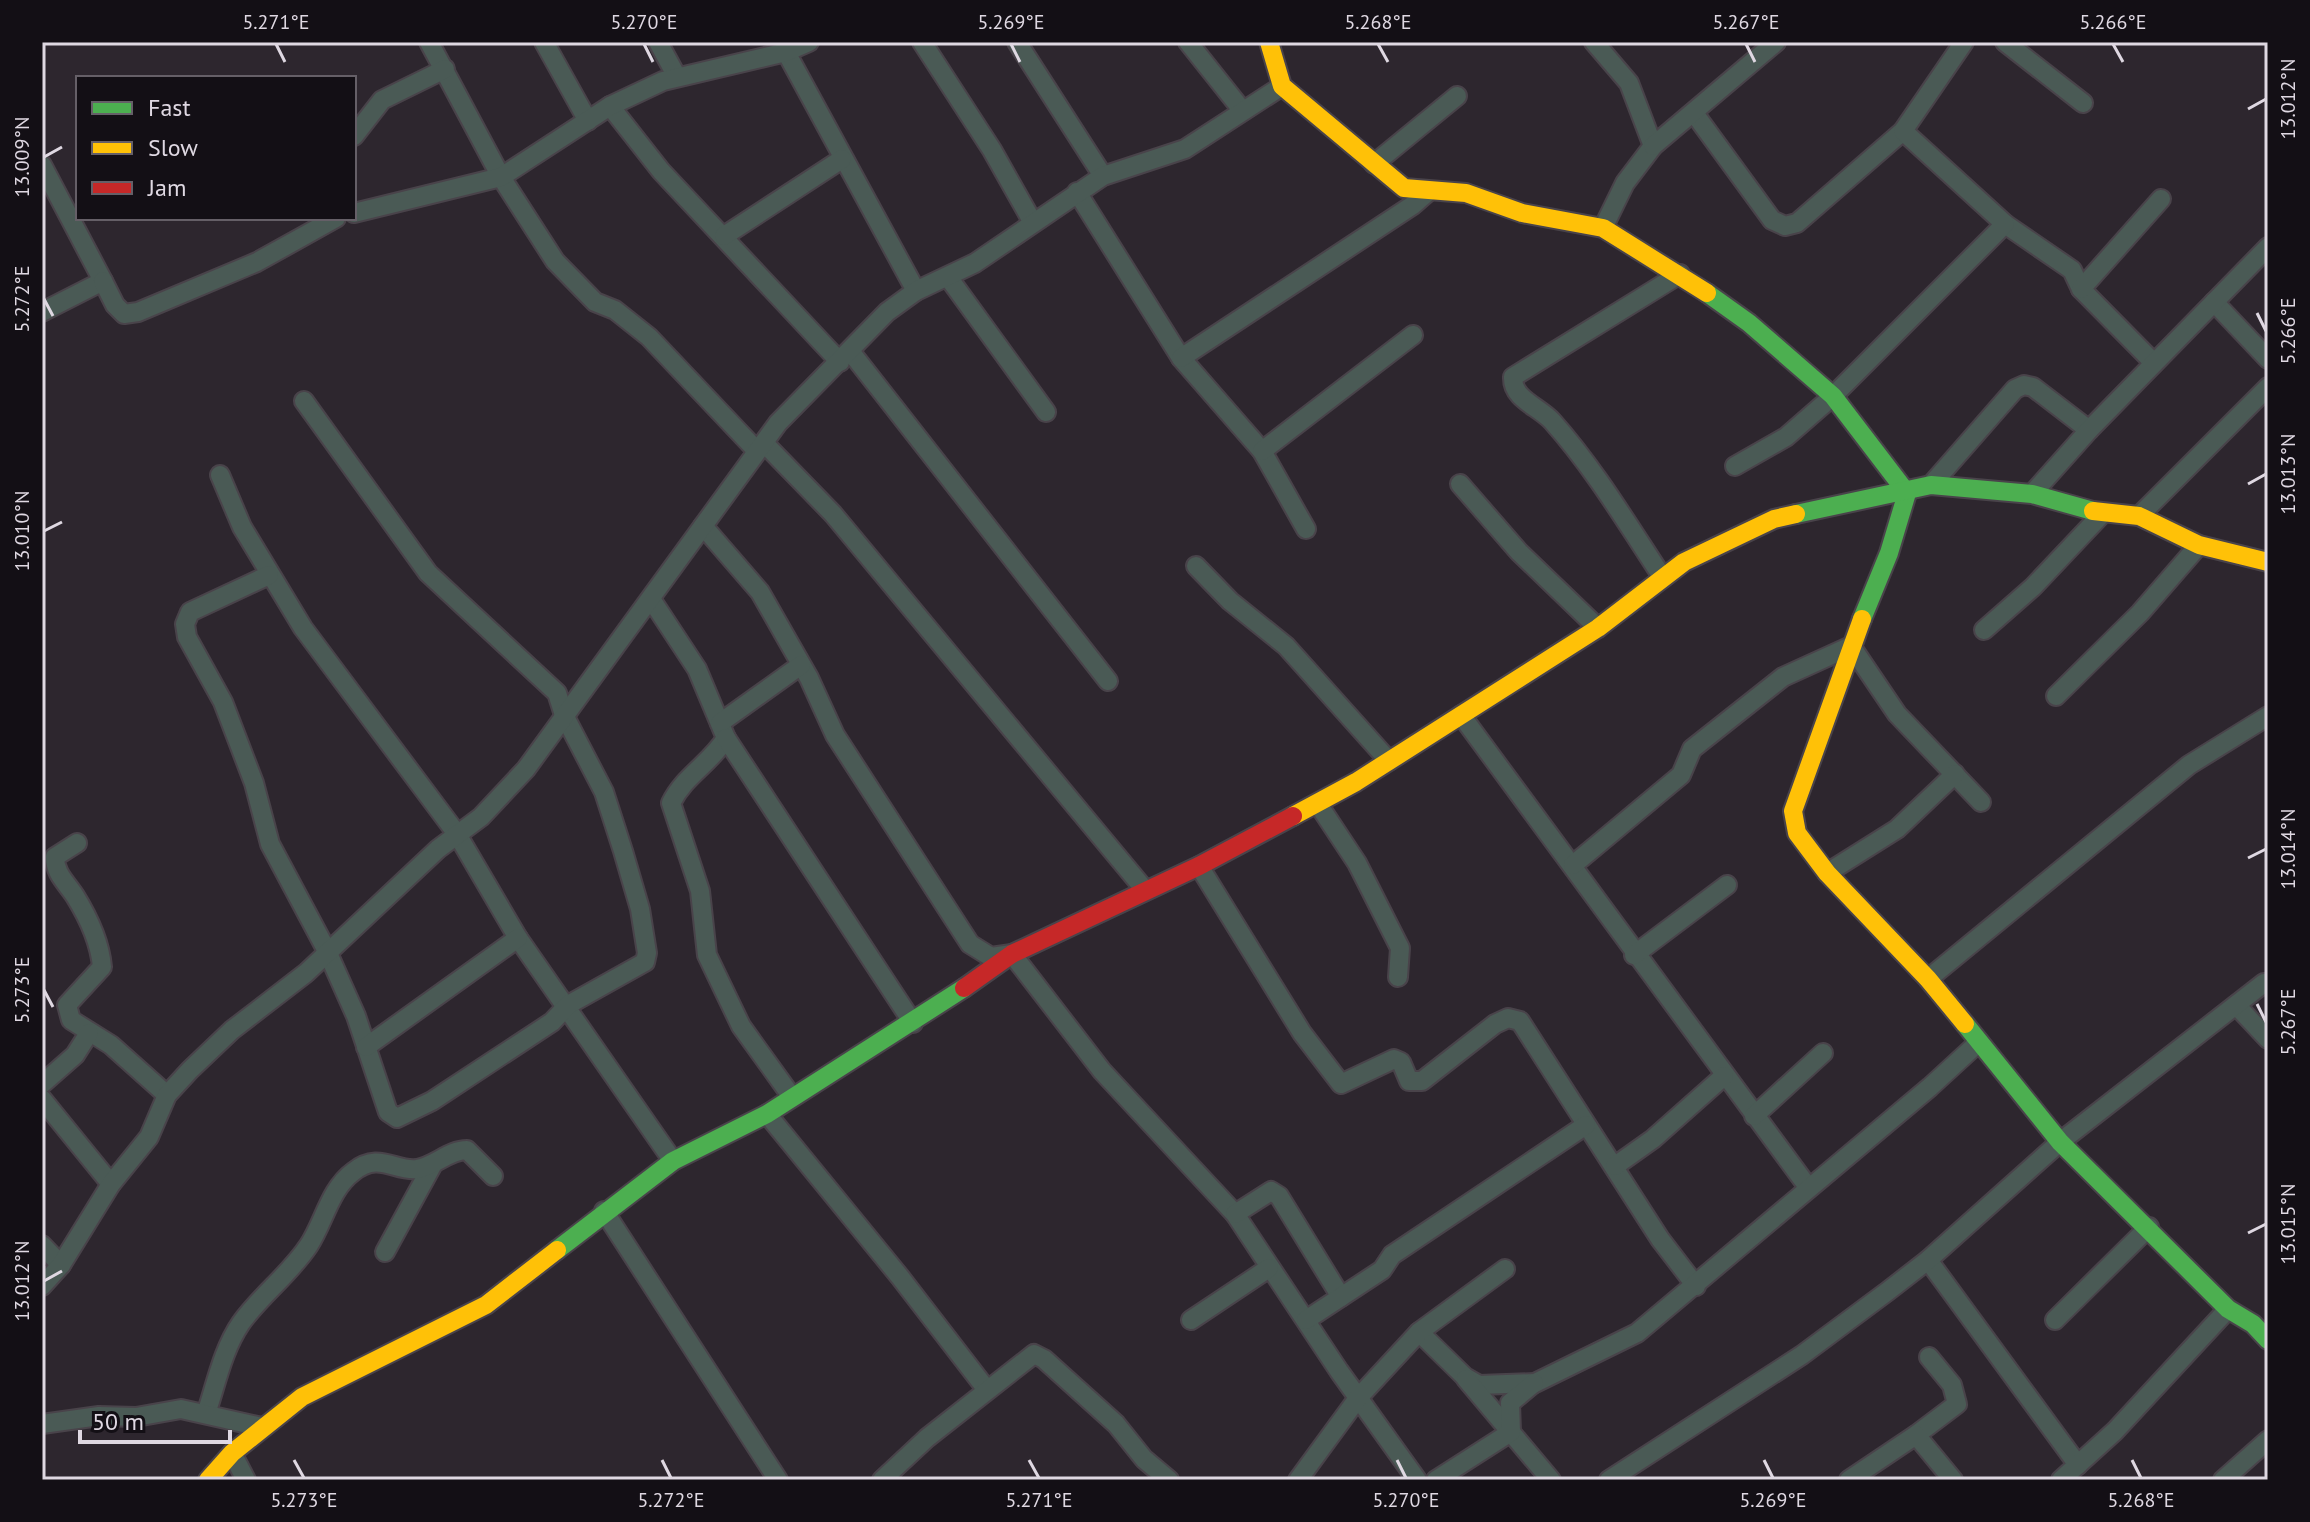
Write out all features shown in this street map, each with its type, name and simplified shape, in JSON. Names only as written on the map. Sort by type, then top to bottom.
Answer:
[{"type":"street","points":[[429,42],[501,177],[555,261],[595,302],[615,310],[649,337],[833,514],[1145,890]]},
{"type":"street","points":[[544,42],[588,121]]},
{"type":"street","points":[[658,42],[677,77]]},
{"type":"street","points":[[356,213],[501,177],[610,106],[677,77],[786,52],[809,42]]},
{"type":"street","points":[[922,42],[992,150],[1032,221]]},
{"type":"street","points":[[1017,42],[1103,176]]},
{"type":"street","points":[[1188,42],[1242,110]]},
{"type":"street","points":[[1269,42],[1282,86],[1404,188],[1466,193],[1522,213],[1603,228],[1680,274],[1749,323],[1833,396],[1907,493]]},
{"type":"street","points":[[1594,42],[1629,83],[1653,146]]},
{"type":"street","points":[[1603,228],[1625,183],[1653,146],[1776,42]]},
{"type":"street","points":[[1694,113],[1772,220],[1785,226],[1797,223],[1903,131],[1964,42]]},
{"type":"street","points":[[2005,42],[2083,103]]},
{"type":"street","points":[[786,52],[916,291]]},
{"type":"street","points":[[356,133],[382,100],[445,69]]},
{"type":"street","points":[[42,1286],[61,1265],[111,1184],[149,1137],[167,1095],[232,1030],[306,973],[457,834],[481,817],[526,769],[778,423],[887,312],[916,291],[975,263],[1032,221],[1103,176],[1185,149],[1282,86]]},
{"type":"street","points":[[1374,164],[1457,96]]},
{"type":"street","points":[[610,106],[661,171],[845,356],[1108,681]]},
{"type":"street","points":[[1903,131],[2005,224],[2072,270],[2081,289],[2154,363]]},
{"type":"street","points":[[724,236],[842,159]]},
{"type":"street","points":[[42,165],[115,305],[124,314],[138,312],[269,256],[328,220]]},
{"type":"street","points":[[1181,358],[1413,205],[1429,191]]},
{"type":"street","points":[[1077,192],[1181,358],[1262,451],[1306,529]]},
{"type":"street","points":[[2081,289],[2161,199]]},
{"type":"street","points":[[1735,466],[1786,437],[1833,396],[2005,224]]},
{"type":"street","points":[[2032,494],[2089,430],[2268,247]]},
{"type":"street","points":[[1663,578],[1587,465],[1551,420],[1512,386],[1513,377],[1680,274]]},
{"type":"street","points":[[948,277],[1046,412]]},
{"type":"street","points":[[42,312],[103,281]]},
{"type":"street","points":[[2214,302],[2268,359]]},
{"type":"street","points":[[1262,451],[1413,335]]},
{"type":"street","points":[[1931,485],[2015,389],[2024,385],[2033,387],[2089,430]]},
{"type":"street","points":[[2139,516],[2268,387]]},
{"type":"street","points":[[269,575],[190,612],[185,624],[187,637],[238,738],[270,844],[327,951],[366,1047],[388,1112],[397,1118],[432,1101],[552,1022],[568,1005],[645,962],[647,953],[640,909],[604,792],[564,715],[557,693],[428,573],[304,401]]},
{"type":"street","points":[[220,475],[242,527],[269,575],[361,709],[457,834],[518,938],[568,1005],[673,1161]]},
{"type":"street","points":[[1460,484],[1519,552],[1598,628]]},
{"type":"street","points":[[208,1480],[232,1453],[302,1397],[486,1305],[604,1211],[673,1161],[767,1114],[913,1023],[1012,954],[1199,866],[1318,804],[1598,628],[1684,562],[1774,519],[1907,493],[1931,485],[2032,494],[2102,514],[2139,516],[2199,545],[2268,562]]},
{"type":"street","points":[[1907,493],[1889,553],[1851,646],[1793,811],[1797,833],[1827,873],[1928,979],[2060,1142],[2149,1227],[2228,1309],[2260,1319],[2268,1340]]},
{"type":"street","points":[[1984,630],[2033,587],[2102,514]]},
{"type":"street","points":[[703,526],[760,592],[801,665],[835,735],[970,944],[991,957],[1012,954]]},
{"type":"street","points":[[2056,696],[2140,613],[2199,545]]},
{"type":"street","points":[[1196,566],[1230,601],[1286,646],[1389,761]]},
{"type":"street","points":[[651,599],[697,669],[723,730],[913,1023]]},
{"type":"street","points":[[1851,646],[1897,714],[1981,802]]},
{"type":"street","points":[[1573,865],[1681,775],[1692,749],[1783,677],[1851,646]]},
{"type":"street","points":[[792,1097],[741,1026],[707,955],[700,891],[671,803],[679,786],[720,748],[723,730],[801,665]]},
{"type":"street","points":[[1461,715],[1573,865],[1634,955],[1808,1187]]},
{"type":"street","points":[[1928,979],[2189,765],[2268,716]]},
{"type":"street","points":[[1827,873],[1897,829],[1955,774]]},
{"type":"street","points":[[1318,804],[1357,863],[1400,948],[1398,977]]},
{"type":"street","points":[[77,843],[55,857],[55,868],[76,898],[100,948],[102,967],[67,1005],[71,1020],[111,1045],[167,1095]]},
{"type":"street","points":[[1199,866],[1302,1033],[1341,1084],[1394,1059],[1401,1062],[1409,1081],[1422,1081],[1508,1018],[1520,1021],[1660,1239],[1696,1286]]},
{"type":"street","points":[[1634,955],[1727,885]]},
{"type":"street","points":[[366,1047],[518,938]]},
{"type":"street","points":[[1012,954],[1102,1071],[1235,1214],[1269,1268],[1417,1480]]},
{"type":"street","points":[[1609,1480],[1802,1355],[1928,1260],[2060,1142],[2264,983]]},
{"type":"street","points":[[2236,1005],[2268,1039]]},
{"type":"street","points":[[42,1084],[75,1055],[89,1033]]},
{"type":"street","points":[[1511,1432],[1510,1403],[1535,1383],[1637,1333],[1696,1286],[1979,1042]]},
{"type":"street","points":[[1754,1116],[1823,1053]]},
{"type":"street","points":[[1615,1166],[1653,1139],[1724,1076]]},
{"type":"street","points":[[42,1099],[111,1184]]},
{"type":"street","points":[[767,1114],[900,1277],[987,1390]]},
{"type":"street","points":[[1306,1320],[1382,1270],[1392,1255],[1586,1125]]},
{"type":"street","points":[[206,1414],[230,1340],[257,1302],[309,1244],[341,1184],[353,1172],[375,1163],[390,1162],[414,1170],[433,1164],[456,1150],[467,1150],[493,1176]]},
{"type":"street","points":[[385,1252],[433,1164]]},
{"type":"street","points":[[1235,1214],[1260,1195],[1271,1191],[1279,1196],[1341,1297]]},
{"type":"street","points":[[604,1211],[778,1480]]},
{"type":"street","points":[[2055,1320],[2149,1227]]},
{"type":"street","points":[[42,1245],[61,1265]]},
{"type":"street","points":[[1928,1260],[2078,1465]]},
{"type":"street","points":[[1191,1320],[1269,1268]]},
{"type":"street","points":[[1298,1480],[1358,1398],[1419,1332],[1505,1269]]},
{"type":"street","points":[[2061,1480],[2228,1309]]},
{"type":"street","points":[[1419,1332],[1465,1377],[1551,1480]]},
{"type":"street","points":[[882,1480],[927,1438],[1034,1354],[1044,1359],[1116,1424],[1144,1459],[1169,1480]]},
{"type":"street","points":[[1849,1480],[1957,1404],[1952,1385],[1929,1357]]},
{"type":"street","points":[[1465,1377],[1479,1385],[1535,1383]]},
{"type":"street","points":[[42,1424],[99,1416],[136,1417],[181,1409],[262,1427]]},
{"type":"street","points":[[1436,1480],[1511,1432]]},
{"type":"street","points":[[1916,1435],[1953,1480]]},
{"type":"street","points":[[2223,1480],[2268,1440]]},
{"type":"street","points":[[232,1453],[246,1480]]},
{"type":"traffic: fast","points":[[1707,293],[1749,323],[1833,396],[1907,493],[1889,553],[1862,619]]},
{"type":"traffic: fast","points":[[1796,514],[1931,485],[2032,494],[2093,511]]},
{"type":"traffic: fast","points":[[557,1250],[673,1161],[767,1114],[964,988]]},
{"type":"traffic: fast","points":[[1965,1024],[2060,1142],[2228,1309],[2253,1324],[2268,1340]]},
{"type":"traffic: slow","points":[[1269,42],[1282,86],[1404,188],[1466,193],[1522,213],[1603,228],[1707,293]]},
{"type":"traffic: slow","points":[[2093,511],[2139,516],[2199,545],[2268,562]]},
{"type":"traffic: slow","points":[[1293,816],[1356,782],[1598,628],[1684,562],[1774,519],[1796,514]]},
{"type":"traffic: slow","points":[[1862,619],[1793,811],[1797,833],[1827,873],[1928,979],[1965,1024]]},
{"type":"traffic: slow","points":[[208,1480],[232,1453],[302,1397],[486,1305],[557,1250]]},
{"type":"traffic: jam","points":[[964,988],[1012,954],[1199,866],[1293,816]]}]
